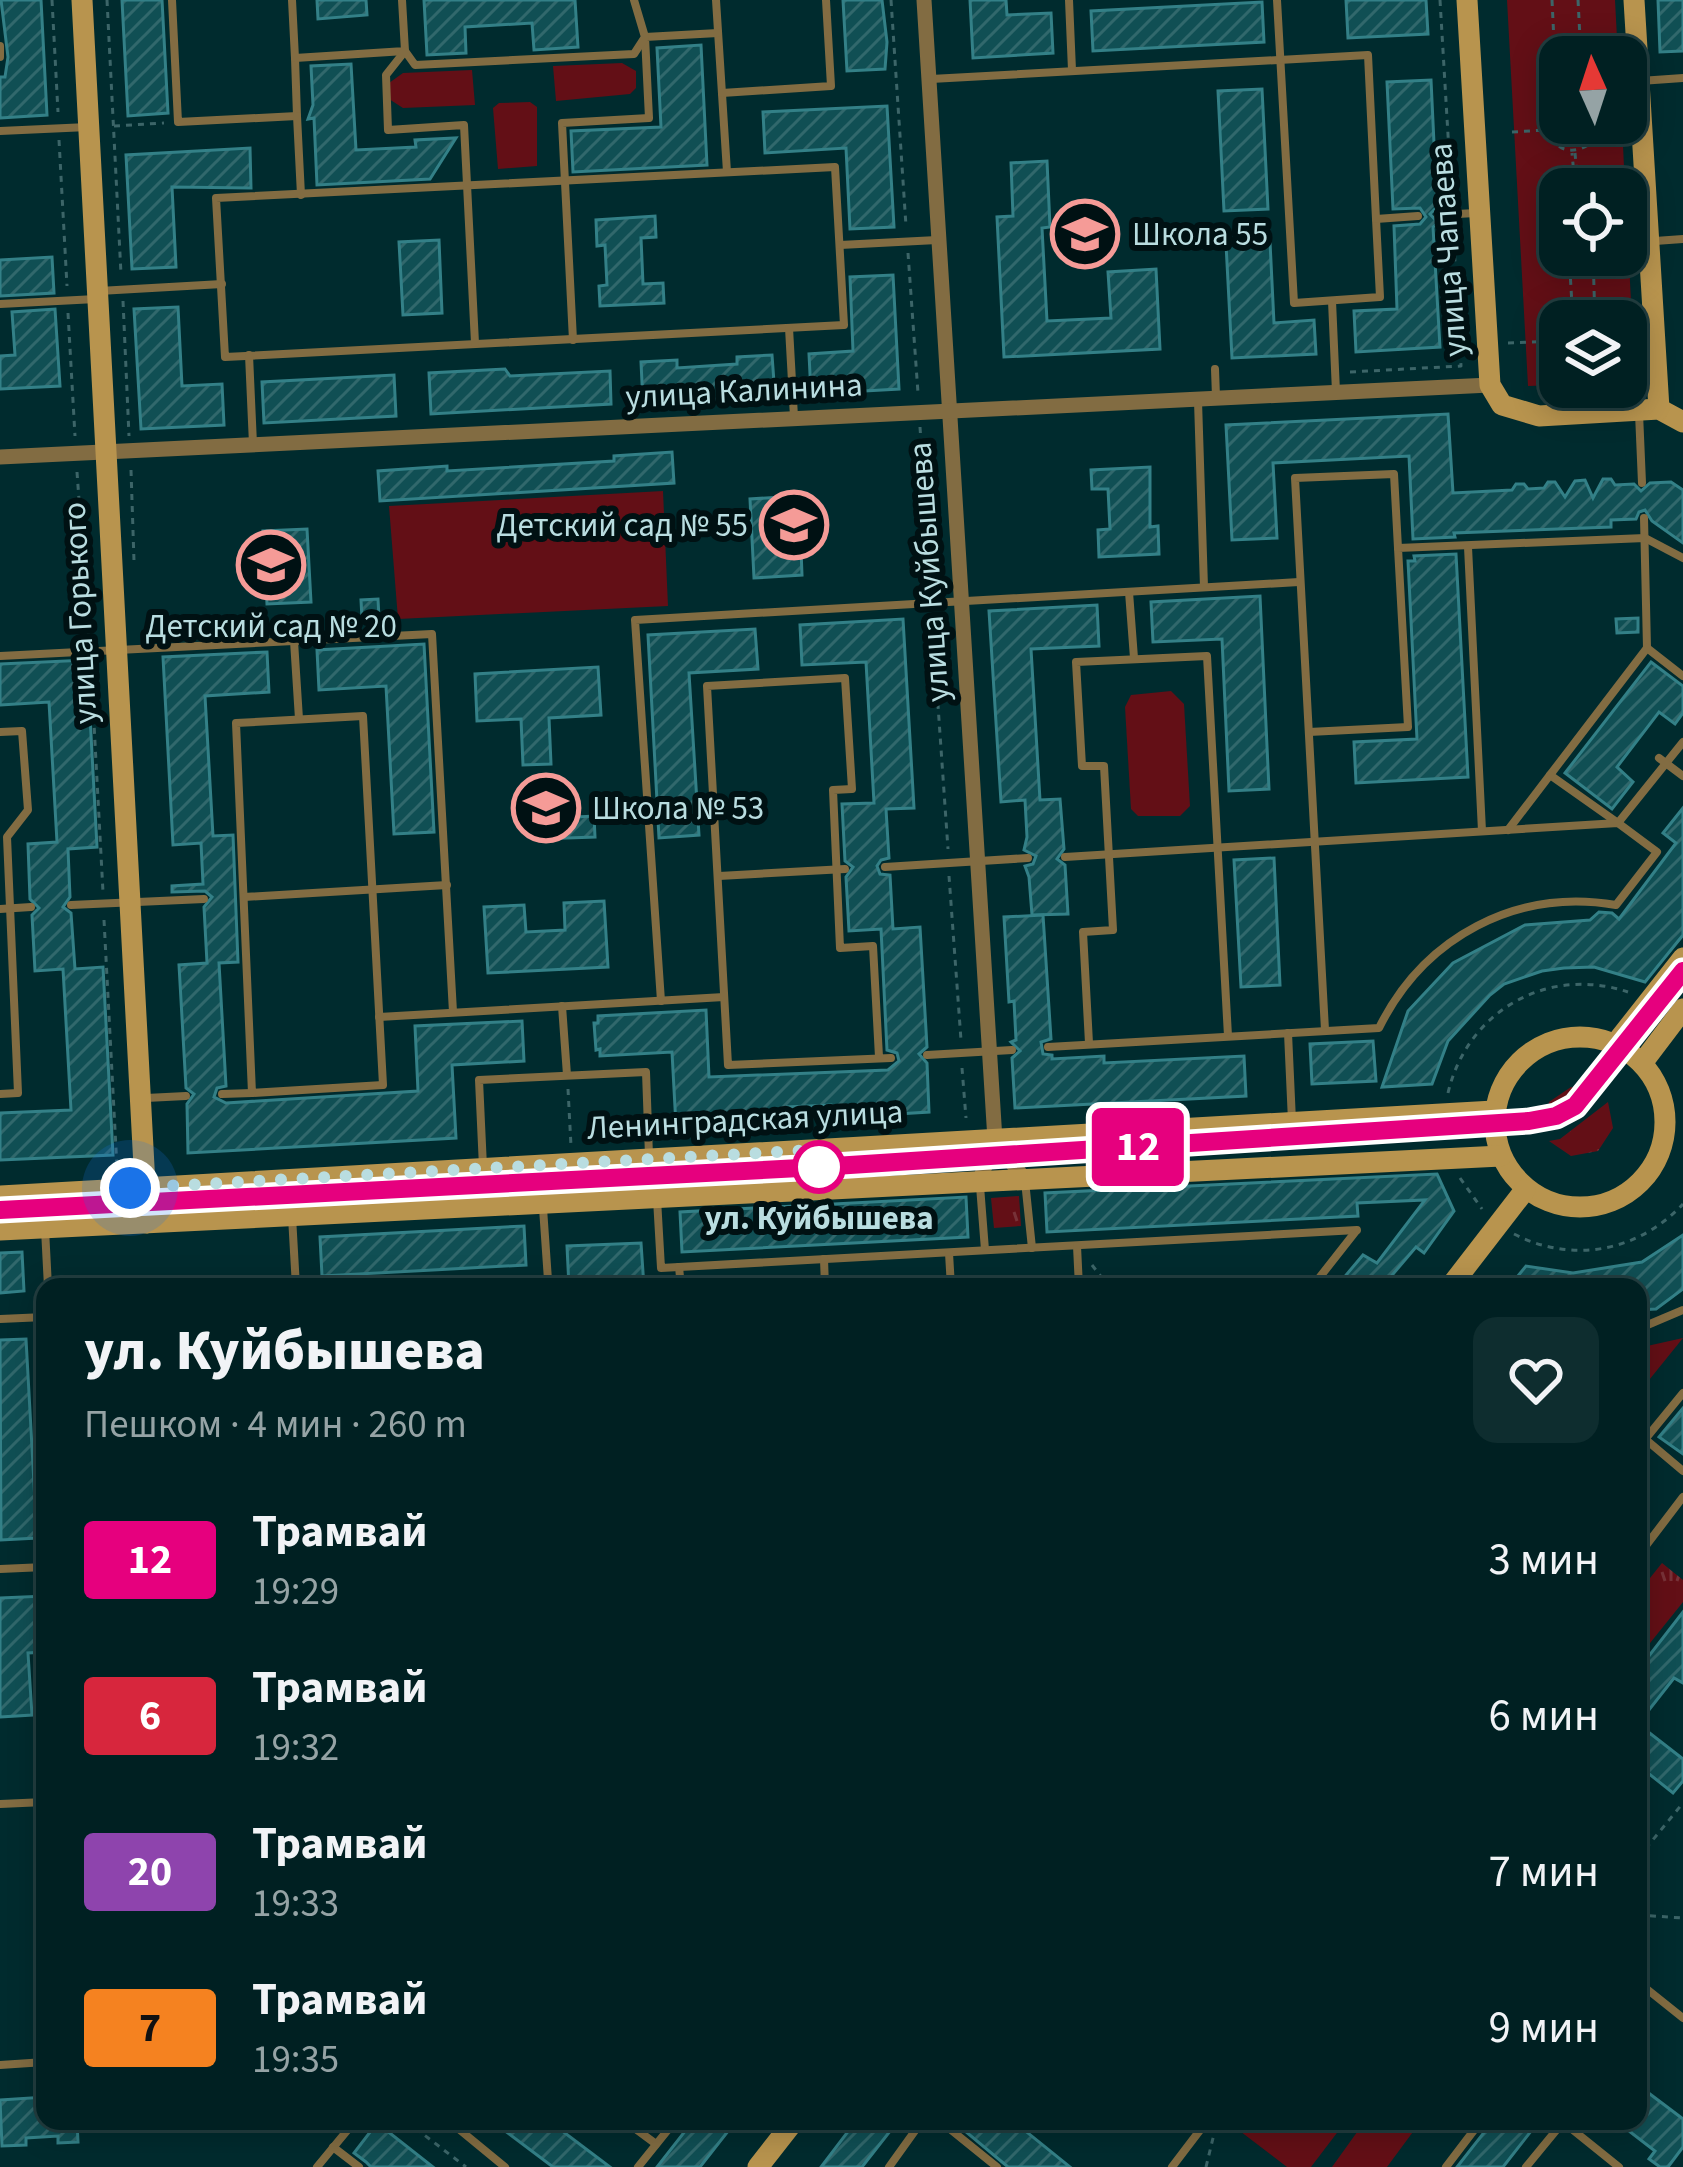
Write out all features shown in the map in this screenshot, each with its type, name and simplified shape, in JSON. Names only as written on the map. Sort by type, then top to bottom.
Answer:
[{"type":"main road","name":"улица Горького","points":[[82,0],[147,1223]]},
{"type":"main road","name":"улица Чапаева","points":[[1467,0],[1490,385],[1502,405],[1539,416],[1648,410],[1683,422]]},
{"type":"main road","points":[[1634,0],[1636,36]]},
{"type":"main road","points":[[1642,144],[1648,242],[1648,410]]},
{"type":"main road","points":[[1616,1043],[1683,958]]},
{"type":"main road","points":[[1643,1062],[1683,1009]]},
{"type":"main road","points":[[1579,1035],[1616,1043],[1643,1062],[1673,1097],[1673,1141],[1648,1176],[1620,1199],[1570,1209],[1525,1190],[1501,1156],[1494,1111],[1510,1070],[1540,1045],[1579,1035]]},
{"type":"main road","name":"Ленинградская улица","points":[[0,1196],[1494,1111]]},
{"type":"main road","points":[[0,1231],[980,1182],[1275,1174],[1501,1156]]},
{"type":"main road","points":[[1457,1278],[1525,1190]]},
{"type":"main road","points":[[758,2167],[787,2130]]},
{"type":"street","name":"улица Куйбышева","points":[[924,0],[995,1140],[980,1182]]},
{"type":"street","name":"улица Калинина","points":[[0,457],[1490,385]]},
{"type":"street","points":[[995,1140],[1025,1180]]},
{"type":"lane","points":[[172,0],[178,122],[297,116]]},
{"type":"lane","points":[[292,0],[302,195]]},
{"type":"lane","points":[[402,0],[405,51],[415,65],[634,54],[645,37]]},
{"type":"lane","points":[[573,340],[562,123],[649,118],[645,37],[634,0]]},
{"type":"lane","points":[[716,0],[727,172]]},
{"type":"lane","points":[[722,93],[831,86],[826,0]]},
{"type":"lane","points":[[1069,0],[1072,70]]},
{"type":"lane","points":[[929,79],[1072,70],[1280,59],[1368,55],[1380,297],[1294,303],[1280,59],[1277,0]]},
{"type":"lane","points":[[645,37],[718,33]]},
{"type":"lane","points":[[0,46],[0,57]]},
{"type":"lane","points":[[295,58],[405,51]]},
{"type":"lane","points":[[405,51],[386,75],[388,130],[464,125],[476,344]]},
{"type":"lane","points":[[1647,80],[1683,78]]},
{"type":"lane","points":[[0,131],[88,127]]},
{"type":"lane","points":[[835,167],[844,326],[225,357],[216,198],[727,172],[835,167]]},
{"type":"lane","points":[[1438,215],[1477,213]]},
{"type":"lane","points":[[1376,219],[1418,216]]},
{"type":"lane","points":[[1648,242],[1683,239]]},
{"type":"lane","points":[[840,244],[937,240]]},
{"type":"lane","points":[[0,304],[222,284]]},
{"type":"lane","points":[[1332,301],[1336,393]]},
{"type":"lane","points":[[789,328],[794,419]]},
{"type":"lane","points":[[249,356],[253,446]]},
{"type":"lane","points":[[1215,369],[1216,399]]},
{"type":"lane","points":[[1198,400],[1204,587]]},
{"type":"lane","points":[[1642,483],[1648,410]]},
{"type":"lane","points":[[1309,732],[1408,727],[1394,474],[1295,478],[1324,1030]]},
{"type":"lane","points":[[1508,830],[1647,649],[1644,518]]},
{"type":"lane","points":[[1397,548],[1646,538],[1683,558]]},
{"type":"lane","points":[[1468,547],[1482,831]]},
{"type":"lane","points":[[661,1000],[635,620],[1299,582]]},
{"type":"lane","points":[[1129,592],[1135,658]]},
{"type":"lane","points":[[0,656],[432,634],[454,1012]]},
{"type":"lane","points":[[294,641],[298,719]]},
{"type":"lane","points":[[1647,649],[1683,676]]},
{"type":"lane","points":[[1089,1043],[1083,932],[1114,930],[1104,766],[1082,766],[1076,662],[1135,658],[1207,656],[1228,1036]]},
{"type":"lane","points":[[879,1057],[873,946],[840,947],[841,869],[833,790],[852,789],[845,678],[707,686],[728,1064],[891,1058]]},
{"type":"lane","points":[[222,1094],[253,1093],[383,1085],[363,716],[236,723],[253,1093]]},
{"type":"lane","points":[[0,732],[22,731],[28,810],[7,837],[5,908],[18,1093],[0,1094]]},
{"type":"lane","points":[[1618,823],[1663,761],[1683,742]]},
{"type":"lane","points":[[1663,761],[1683,776]]},
{"type":"lane","points":[[1048,1047],[1379,1028],[1396,993],[1442,945],[1514,909],[1584,899],[1616,905],[1657,852],[1550,775]]},
{"type":"lane","points":[[1065,856],[1618,823]]},
{"type":"lane","points":[[885,866],[1028,858]]},
{"type":"lane","points":[[718,876],[841,869]]},
{"type":"lane","points":[[244,897],[447,884]]},
{"type":"lane","points":[[70,904],[203,898]]},
{"type":"lane","points":[[5,908],[31,907]]},
{"type":"lane","points":[[379,1017],[724,997]]},
{"type":"lane","points":[[562,1006],[567,1076]]},
{"type":"lane","points":[[1288,1033],[1292,1122]]},
{"type":"lane","points":[[927,1055],[1012,1050]]},
{"type":"lane","points":[[483,1168],[479,1080],[646,1072],[649,1159]]},
{"type":"lane","points":[[140,1099],[187,1096]]},
{"type":"lane","points":[[290,1179],[296,1278]]},
{"type":"lane","points":[[1025,1180],[1032,1248]]},
{"type":"lane","points":[[980,1182],[985,1250]]},
{"type":"lane","points":[[657,1198],[661,1268],[1357,1230],[1319,1278]]},
{"type":"lane","points":[[542,1204],[548,1278]]},
{"type":"lane","points":[[1277,1220],[1278,1235]]},
{"type":"lane","points":[[45,1228],[48,1278]]},
{"type":"lane","points":[[1077,1246],[1079,1278]]},
{"type":"lane","points":[[949,1252],[950,1278]]},
{"type":"lane","points":[[824,1259],[825,1278]]},
{"type":"lane","points":[[679,1267],[680,1278]]},
{"type":"lane","points":[[1647,1325],[1683,1310]]},
{"type":"lane","points":[[0,1319],[36,1317]]},
{"type":"lane","points":[[1647,1431],[1683,1394]]},
{"type":"lane","points":[[1647,1440],[1683,1471]]},
{"type":"lane","points":[[1647,1544],[1683,1497]]},
{"type":"lane","points":[[0,1569],[36,1567]]},
{"type":"lane","points":[[0,1804],[36,1802]]},
{"type":"lane","points":[[1647,1989],[1683,2018]]},
{"type":"lane","points":[[0,2065],[36,2063]]},
{"type":"lane","points":[[317,2167],[347,2130]]},
{"type":"lane","points":[[460,2130],[505,2167]]},
{"type":"lane","points":[[637,2130],[656,2144]]},
{"type":"lane","points":[[638,2167],[668,2130]]},
{"type":"lane","points":[[889,2167],[916,2130]]},
{"type":"lane","points":[[951,2130],[997,2167]]},
{"type":"lane","points":[[1172,2167],[1200,2130]]},
{"type":"lane","points":[[1447,2167],[1474,2130]]},
{"type":"lane","points":[[1526,2167],[1556,2130]]},
{"type":"lane","points":[[1573,2130],[1619,2167]]},
{"type":"lane","points":[[333,2147],[358,2167]]},
{"type":"path","points":[[52,0],[75,440]]},
{"type":"path","points":[[107,0],[130,437]]},
{"type":"path","points":[[891,0],[918,398]]},
{"type":"path","points":[[1552,0],[1554,36]]},
{"type":"path","points":[[1578,0],[1580,36]]},
{"type":"path","points":[[113,126],[178,122]]},
{"type":"path","points":[[1512,132],[1539,130]]},
{"type":"path","points":[[1556,144],[1574,151],[1587,144]]},
{"type":"path","points":[[1574,151],[1575,168]]},
{"type":"path","points":[[1523,342],[1539,341]]},
{"type":"path","points":[[920,425],[967,1141]]},
{"type":"path","points":[[77,472],[117,1169]]},
{"type":"path","points":[[1448,1091],[1460,1056],[1474,1035],[1490,1017],[1529,993],[1576,983],[1624,990],[1648,1002]]},
{"type":"path","points":[[1647,1847],[1683,1803]]},
{"type":"path","points":[[1647,1916],[1683,1918]]},
{"type":"path","points":[[418,2130],[466,2167]]},
{"type":"path","points":[[1206,2167],[1216,2130]]},
{"type":"green space","points":[[1507,0],[1615,0],[1617,36],[1539,36],[1539,144],[1623,144],[1624,168],[1539,168],[1539,276],[1630,276],[1631,300],[1539,300],[1539,386],[1528,386]]},
{"type":"green space","points":[[622,63],[636,71],[636,88],[630,94],[556,101],[553,66]]},
{"type":"green space","points":[[472,70],[475,105],[403,108],[389,99],[389,83],[403,73]]},
{"type":"green space","points":[[530,102],[537,107],[537,166],[498,169],[493,108],[499,103]]},
{"type":"green space","points":[[663,491],[668,606],[398,619],[389,506]]},
{"type":"green space","points":[[1171,691],[1184,704],[1190,806],[1180,816],[1138,816],[1131,809],[1125,707],[1131,695]]},
{"type":"green space","points":[[1571,1087],[1597,1092],[1563,1123],[1544,1128],[1549,1102]]},
{"type":"green space","points":[[1608,1102],[1613,1128],[1598,1151],[1571,1156],[1549,1141],[1560,1139]]},
{"type":"green space","points":[[1019,1196],[1021,1226],[994,1228],[991,1198]]},
{"type":"green space","points":[[1683,1338],[1647,1383],[1647,1346]]},
{"type":"green space","points":[[1662,1563],[1683,1580],[1683,1602],[1647,1647],[1647,1582]]},
{"type":"green space","points":[[1238,2130],[1339,2130],[1311,2167],[1287,2167]]},
{"type":"green space","points":[[1359,2130],[1414,2130],[1387,2167],[1332,2167]]},
{"type":"building","points":[[1,0],[41,0],[47,115],[0,118],[0,77],[5,77],[8,57]]},
{"type":"building","points":[[122,0],[162,0],[168,113],[128,116]]},
{"type":"building","points":[[317,0],[366,0],[367,15],[318,19]]},
{"type":"building","points":[[424,0],[575,0],[578,47],[534,50],[532,23],[465,27],[466,53],[427,55]]},
{"type":"building","points":[[843,0],[882,0],[885,69],[847,71]]},
{"type":"building","points":[[970,0],[1006,0],[1007,15],[1051,13],[1053,53],[973,58]]},
{"type":"building","points":[[1346,0],[1426,0],[1428,34],[1348,38]]},
{"type":"building","points":[[1658,0],[1683,0],[1683,51],[1660,52]]},
{"type":"building","points":[[1262,2],[1264,42],[1093,51],[1091,11]]},
{"type":"building","points":[[701,45],[707,165],[573,172],[571,131],[661,127],[657,48]]},
{"type":"building","points":[[351,64],[356,150],[416,147],[415,140],[456,138],[430,179],[317,185],[314,118],[308,119],[313,105],[311,66]]},
{"type":"building","points":[[1431,80],[1437,207],[1430,214],[1438,223],[1433,227],[1440,347],[1356,352],[1354,311],[1397,309],[1394,226],[1420,224],[1426,217],[1420,208],[1393,209],[1387,82]]},
{"type":"building","points":[[1262,89],[1268,209],[1224,211],[1218,91]]},
{"type":"building","points":[[887,106],[894,227],[850,229],[846,148],[765,153],[763,112]]},
{"type":"building","points":[[250,148],[251,188],[172,187],[176,267],[132,269],[126,155]]},
{"type":"building","points":[[1047,161],[1050,227],[1042,228],[1047,321],[1111,318],[1108,272],[1156,269],[1160,349],[1004,357],[997,217],[1013,216],[1011,163]]},
{"type":"building","points":[[655,216],[656,237],[641,238],[643,284],[663,283],[664,303],[600,306],[599,286],[607,285],[605,245],[597,246],[596,220]]},
{"type":"building","points":[[439,240],[442,313],[403,315],[399,242]]},
{"type":"building","points":[[1270,242],[1274,323],[1314,320],[1316,354],[1232,358],[1226,244]]},
{"type":"building","points":[[52,257],[54,293],[0,296],[0,260]]},
{"type":"building","points":[[893,275],[899,389],[811,394],[809,354],[853,351],[850,277]]},
{"type":"building","points":[[178,307],[182,386],[222,384],[224,425],[141,429],[134,309]]},
{"type":"building","points":[[55,309],[60,386],[0,389],[0,356],[15,355],[12,312]]},
{"type":"building","points":[[772,355],[775,396],[643,403],[641,362],[677,360],[677,368],[737,364],[737,357]]},
{"type":"building","points":[[505,369],[510,376],[610,371],[611,404],[431,414],[429,373]]},
{"type":"building","points":[[394,375],[396,416],[264,423],[262,382]]},
{"type":"building","points":[[1448,414],[1453,493],[1512,490],[1516,484],[1544,488],[1555,482],[1565,497],[1575,481],[1585,480],[1593,498],[1603,479],[1615,485],[1634,484],[1641,491],[1650,483],[1671,482],[1683,490],[1683,543],[1652,521],[1645,510],[1636,519],[1611,520],[1611,527],[1413,539],[1409,456],[1273,463],[1277,538],[1232,540],[1226,425]]},
{"type":"building","points":[[672,452],[674,483],[380,501],[378,471],[614,461],[614,456]]},
{"type":"building","points":[[1150,467],[1150,527],[1158,526],[1159,554],[1099,557],[1098,530],[1110,529],[1108,489],[1092,489],[1091,470]]},
{"type":"building","points":[[798,496],[799,515],[791,515],[793,550],[801,549],[802,575],[754,578],[750,499]]},
{"type":"building","points":[[307,529],[311,602],[267,604],[266,584],[274,584],[272,550],[264,550],[263,531]]},
{"type":"building","points":[[1456,554],[1468,777],[1356,783],[1354,742],[1417,739],[1408,561],[1415,561],[1414,556]]},
{"type":"building","points":[[1260,596],[1269,789],[1229,791],[1222,639],[1153,642],[1151,602]]},
{"type":"building","points":[[378,599],[379,618],[362,619],[361,600]]},
{"type":"building","points":[[1097,605],[1099,646],[1031,649],[1040,800],[1060,799],[1064,849],[1057,859],[1065,865],[1068,914],[1032,915],[1025,866],[1033,864],[1036,856],[1024,850],[1025,800],[1001,802],[989,611]]},
{"type":"building","points":[[1638,618],[1638,632],[1617,633],[1616,619]]},
{"type":"building","points":[[903,619],[914,808],[886,809],[889,858],[877,866],[880,874],[890,875],[893,929],[920,927],[927,1047],[919,1054],[927,1063],[929,1112],[832,1118],[831,1105],[787,1107],[788,1120],[676,1126],[672,1052],[600,1056],[594,1023],[598,1016],[706,1010],[709,1077],[888,1070],[899,1061],[897,1053],[887,1050],[881,929],[849,931],[846,877],[853,867],[845,861],[842,804],[874,803],[866,662],[802,665],[800,625]]},
{"type":"building","points":[[755,629],[758,669],[689,673],[699,835],[659,838],[648,635]]},
{"type":"building","points":[[424,644],[434,832],[394,834],[386,686],[319,690],[317,650]]},
{"type":"building","points":[[267,652],[269,692],[205,696],[213,836],[233,835],[238,962],[219,963],[226,1086],[217,1088],[214,1097],[226,1103],[418,1091],[415,1026],[522,1021],[524,1061],[452,1065],[456,1138],[188,1153],[187,1104],[194,1094],[186,1088],[179,965],[207,963],[204,907],[212,897],[205,891],[172,892],[172,886],[203,884],[201,843],[173,845],[163,657]]},
{"type":"building","points":[[87,660],[97,847],[68,849],[70,897],[63,907],[71,913],[75,969],[103,967],[113,1155],[0,1160],[0,1113],[71,1110],[63,969],[35,971],[32,915],[39,908],[30,899],[28,844],[57,842],[49,702],[0,705],[0,664]]},
{"type":"building","points":[[1651,662],[1683,686],[1683,713],[1675,724],[1659,712],[1617,767],[1633,782],[1612,809],[1565,773]]},
{"type":"building","points":[[598,667],[601,715],[549,718],[551,764],[523,765],[521,719],[477,721],[475,674]]},
{"type":"building","points":[[1683,808],[1683,935],[1645,982],[1594,967],[1542,971],[1504,984],[1448,1041],[1432,1084],[1382,1087],[1408,1011],[1453,963],[1525,925],[1590,920],[1599,912],[1619,919],[1676,843],[1663,833]]},
{"type":"building","points":[[594,816],[595,837],[539,839],[538,819]]},
{"type":"building","points":[[1274,858],[1280,985],[1241,987],[1234,860]]},
{"type":"building","points":[[604,901],[608,967],[488,973],[484,907],[524,905],[526,932],[565,930],[564,903]]},
{"type":"building","points":[[1043,915],[1051,1039],[1041,1042],[1043,1054],[1052,1059],[1104,1056],[1104,1063],[1244,1056],[1246,1096],[1015,1108],[1012,1058],[1020,1051],[1011,1042],[1016,1040],[1014,1001],[1009,1002],[1004,917]]},
{"type":"building","points":[[1373,1041],[1376,1081],[1312,1084],[1310,1044]]},
{"type":"building","points":[[1437,1174],[1454,1211],[1424,1253],[1416,1247],[1390,1278],[1344,1278],[1363,1255],[1377,1263],[1425,1200],[1357,1203],[1358,1216],[1047,1232],[1045,1193]]},
{"type":"building","points":[[966,1197],[968,1237],[682,1252],[680,1212]]},
{"type":"building","points":[[524,1226],[526,1265],[322,1276],[320,1237]]},
{"type":"building","points":[[1683,1235],[1683,1289],[1656,1309],[1647,1310],[1647,1278],[1516,1278],[1526,1266],[1573,1273],[1642,1262]]},
{"type":"building","points":[[641,1243],[643,1278],[569,1278],[567,1246]]},
{"type":"building","points":[[22,1252],[24,1291],[0,1293],[0,1253]]},
{"type":"building","points":[[26,1339],[36,1538],[1,1540],[0,1340]]},
{"type":"building","points":[[1683,1408],[1683,1454],[1659,1437]]},
{"type":"building","points":[[36,1596],[36,1653],[28,1653],[32,1715],[0,1717],[0,1598]]},
{"type":"building","points":[[1683,1612],[1683,1683],[1674,1678],[1647,1712],[1647,1658]]},
{"type":"building","points":[[1647,1731],[1683,1759],[1683,1781],[1673,1793],[1647,1772]]},
{"type":"building","points":[[1647,2092],[1683,2119],[1683,2147],[1668,2167],[1649,2159],[1655,2151],[1628,2130],[1647,2130]]},
{"type":"building","points":[[36,2098],[36,2130],[77,2130],[78,2142],[58,2143],[58,2136],[26,2138],[26,2145],[2,2146],[0,2100]]},
{"type":"building","points":[[372,2130],[386,2130],[433,2167],[371,2167],[354,2153]]},
{"type":"building","points":[[504,2130],[561,2130],[610,2167],[553,2167]]},
{"type":"building","points":[[686,2130],[729,2130],[700,2167],[657,2167]]},
{"type":"building","points":[[849,2130],[891,2130],[862,2167],[821,2167]]},
{"type":"building","points":[[964,2130],[1024,2130],[1070,2167],[1008,2167]]},
{"type":"building","points":[[1486,2130],[1532,2130],[1503,2167],[1457,2167]]},
{"type":"tram line","points":[[0,1210],[819,1167],[1529,1121],[1556,1116],[1575,1106],[1683,971]]},
{"type":"tram line","name":"12","points":[[0,1210],[819,1167],[1529,1121],[1556,1116],[1575,1106],[1683,971]]},
{"type":"place","name":"Школа 55","points":[[1085,234]]},
{"type":"place","name":"Детский сад № 55","points":[[794,525]]},
{"type":"place","name":"Детский сад № 20","points":[[271,565]]},
{"type":"place","name":"Школа № 53","points":[[546,808]]},
{"type":"place","name":"ул. Куйбышева","points":[[819,1167]]},
{"type":"route","points":[[130,1188],[831,1149],[819,1167]]}]
